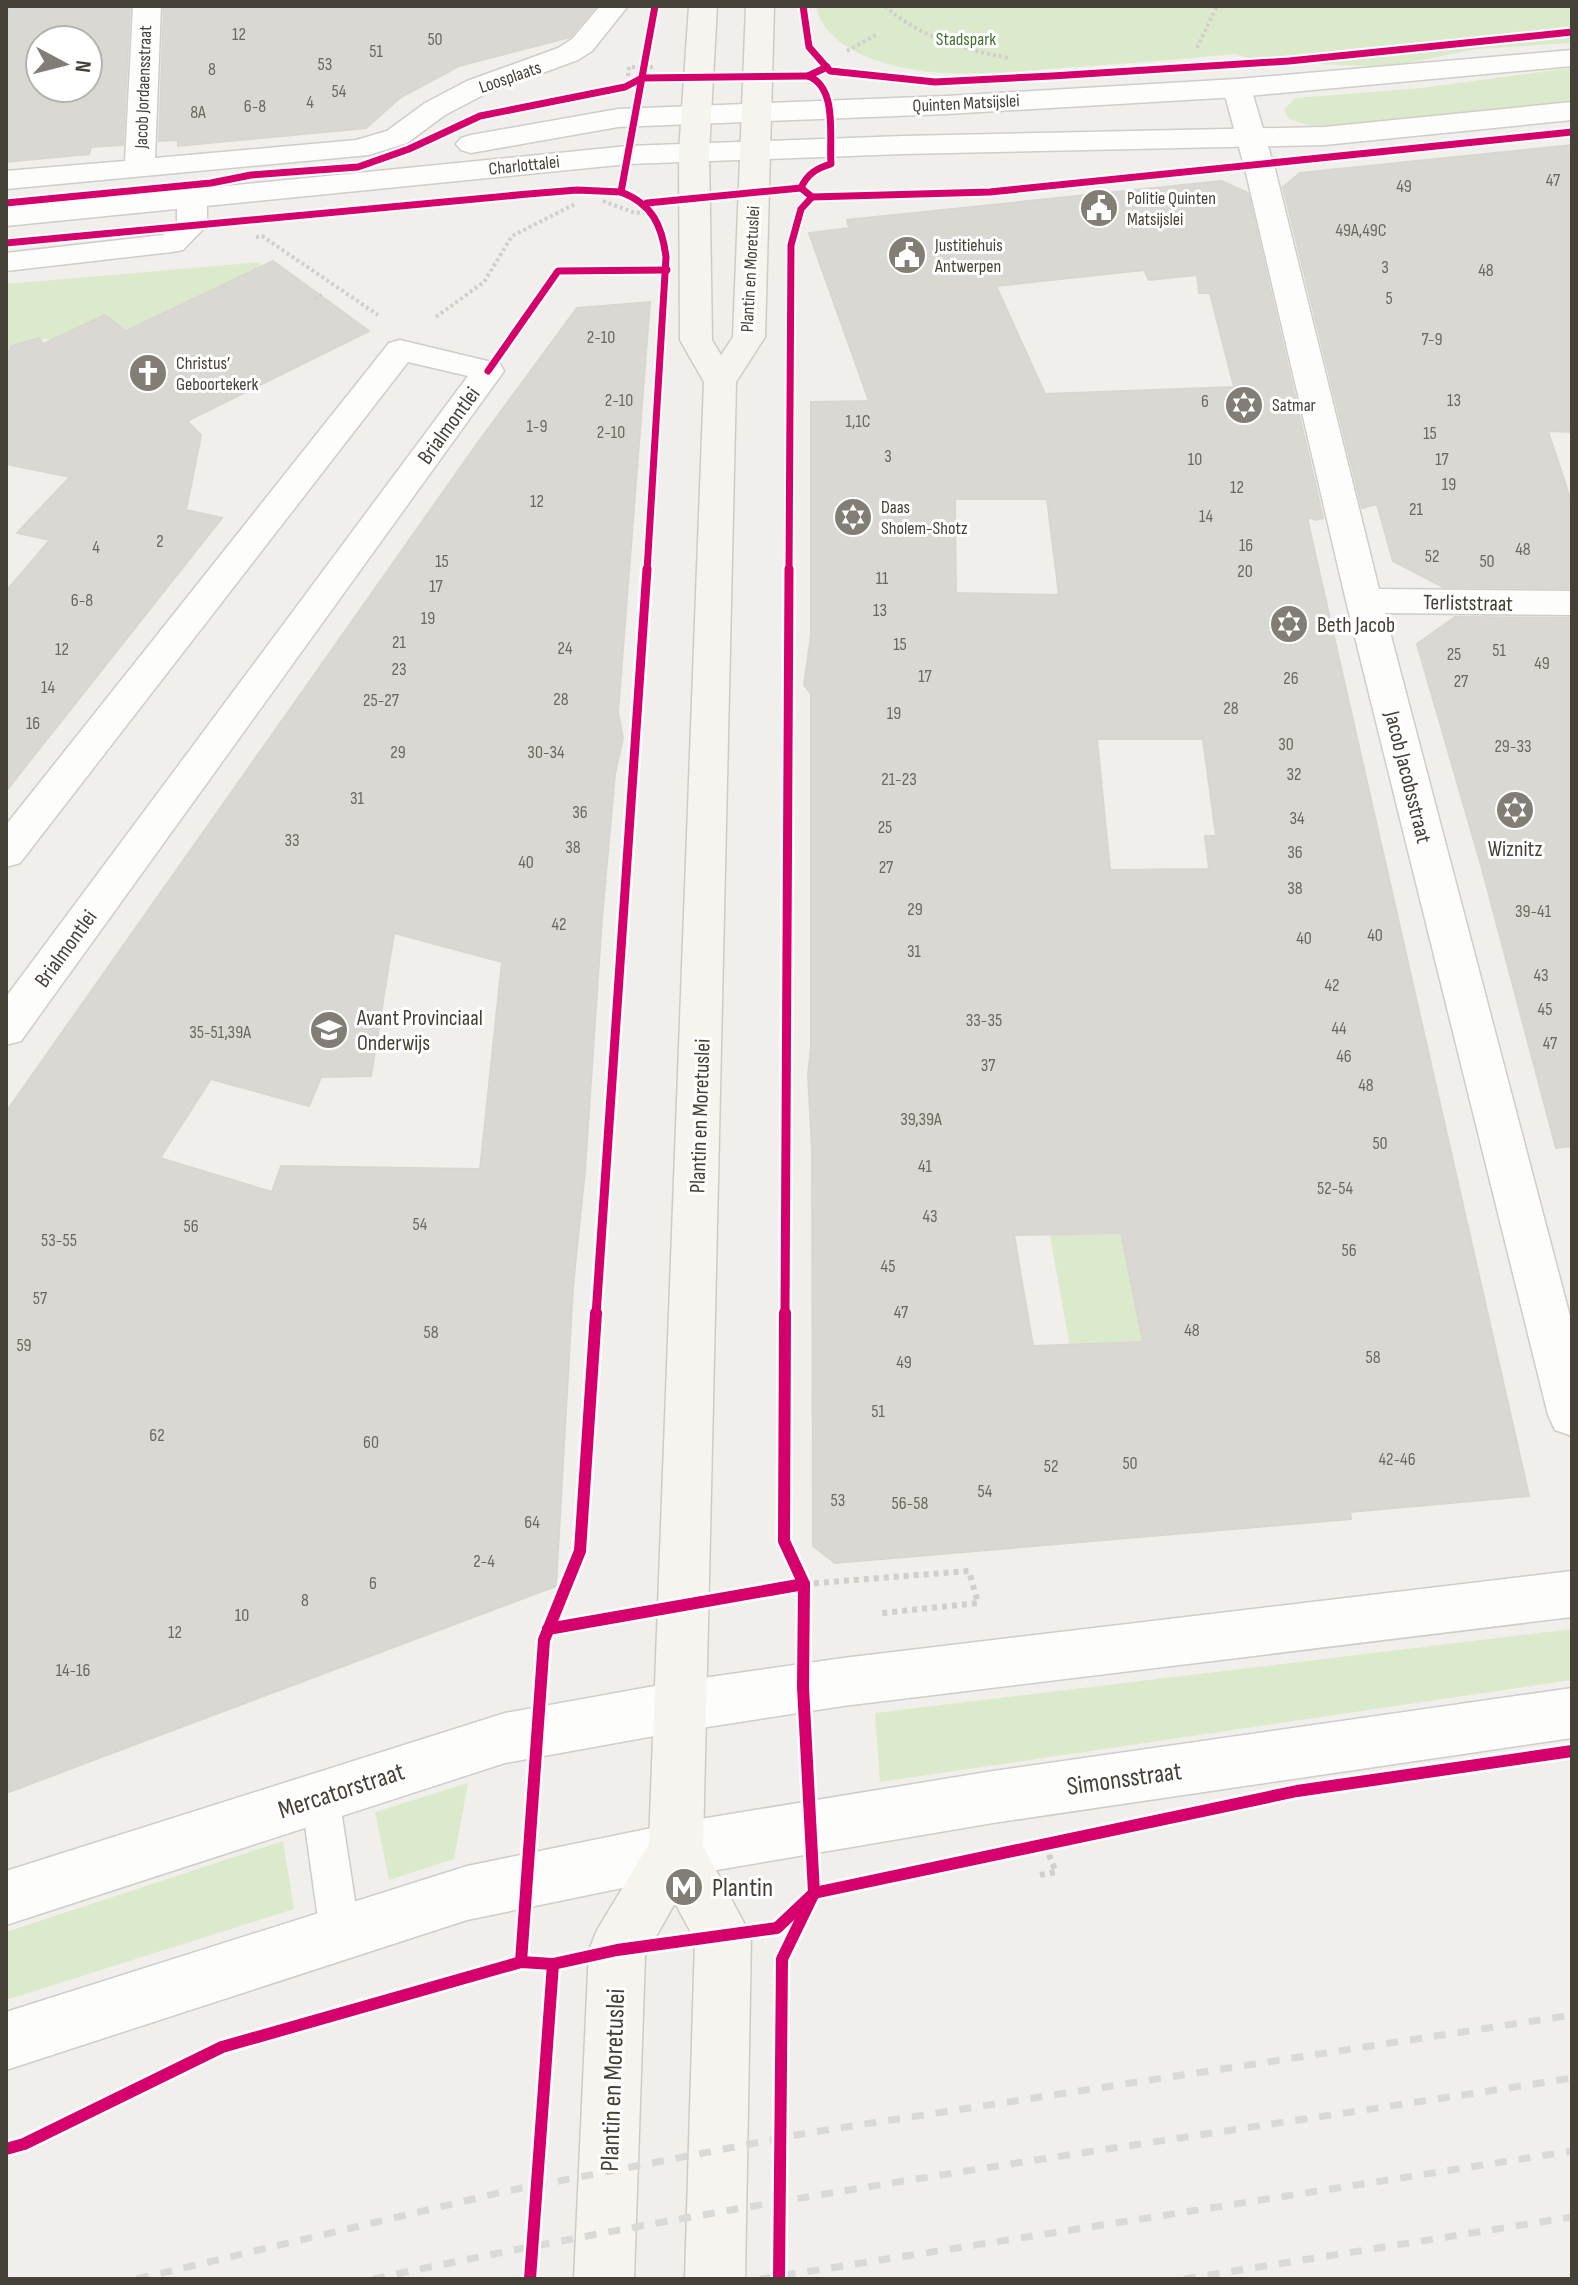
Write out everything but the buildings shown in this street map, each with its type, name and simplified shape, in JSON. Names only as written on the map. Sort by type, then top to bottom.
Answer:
[{"type":"main road","points":[[703,6],[693,199],[696,340],[720,382]]},
{"type":"main road","name":"Plantin en Moretuslei","points":[[604,2279],[617,1950],[676,1850],[720,382],[749,337],[760,6]]},
{"type":"main road","points":[[676,1850],[723,1936],[715,2279]]},
{"type":"street","name":"Jacob Jordaensstraat","points":[[140,167],[147,6]]},
{"type":"street","name":"Loosplaats","points":[[249,158],[359,149],[397,137],[435,109],[477,87],[568,54],[582,45],[614,6]]},
{"type":"street","name":"Quinten Matsijslei","points":[[695,115],[947,105],[1237,88],[1572,58]]},
{"type":"street","points":[[1237,88],[1252,138]]},
{"type":"street","name":"Quinten Matsijslei","points":[[754,149],[1324,136],[1572,111]]},
{"type":"street","name":"Charlottalei","points":[[295,190],[374,172],[456,147],[618,118],[695,115]]},
{"type":"street","name":"Jacob Jacobsstraat","points":[[1252,138],[1364,601],[1572,1415]]},
{"type":"street","name":"Charlottalei","points":[[6,217],[628,155],[754,149]]},
{"type":"street","points":[[6,180],[249,158],[253,193]]},
{"type":"street","points":[[6,262],[172,243],[192,225],[192,199]]},
{"type":"street","points":[[6,853],[400,350]]},
{"type":"street","name":"Brialmontlei","points":[[6,1029],[488,371],[400,350]]},
{"type":"street","name":"Terliststraat","points":[[1364,601],[1572,603]]},
{"type":"street","points":[[682,1706],[829,1683],[1572,1594]]},
{"type":"street","name":"Mercatorstraat","points":[[6,1898],[505,1738],[682,1706]]},
{"type":"street","name":"Simonsstraat","points":[[676,1850],[993,1797],[1572,1713]]},
{"type":"street","points":[[6,2041],[492,1886],[676,1850]]},
{"type":"lane","points":[[320,1797],[340,1933]]},
{"type":"path","points":[[885,6],[913,29],[937,41],[1017,59]]},
{"type":"path","points":[[1197,48],[1217,6]]},
{"type":"path","points":[[847,51],[876,35]]},
{"type":"path","points":[[642,78],[647,52]]},
{"type":"path","points":[[625,87],[642,78],[697,77]]},
{"type":"path","points":[[603,190],[621,192],[628,155]]},
{"type":"path","points":[[656,218],[647,203],[693,199]]},
{"type":"path","points":[[533,209],[543,235]]},
{"type":"path","points":[[184,235],[219,240],[262,236],[409,336],[400,350]]},
{"type":"path","points":[[315,299],[322,295]]},
{"type":"path","points":[[797,1569],[804,1584],[804,1599]]},
{"type":"path","points":[[789,1586],[969,1571],[978,1603],[882,1613]]},
{"type":"path","points":[[1030,1848],[1060,1841]]},
{"type":"path","points":[[1040,1875],[1056,1872],[1045,1845]]},
{"type":"green space","name":"Stadspark","points":[[816,6],[1572,6],[1572,43],[1477,49],[1386,67],[1256,61],[1236,54],[974,74],[945,73],[897,66],[845,46],[822,22]]},
{"type":"green space","points":[[1572,68],[1572,118],[1372,121],[1314,127],[1289,119],[1284,109],[1296,98],[1421,88]]},
{"type":"green space","points":[[262,262],[259,264],[262,266],[126,331],[105,315],[55,340],[35,339],[6,374],[6,284]]},
{"type":"green space","points":[[1100,1136],[1145,1352],[1078,1391],[1040,1181]]},
{"type":"green space","points":[[1572,1629],[1572,1680],[880,1782],[875,1713]]},
{"type":"green space","points":[[468,1783],[454,1859],[389,1880],[375,1812]]},
{"type":"green space","points":[[283,1841],[294,1909],[6,2000],[6,1932]]},
{"type":"railway","points":[[137,2279],[507,2191],[807,2133],[1572,2015]]},
{"type":"railway","points":[[373,2279],[821,2195],[1572,2078]]},
{"type":"railway","points":[[760,2279],[1572,2151]]},
{"type":"railway","points":[[1184,2279],[1572,2217]]},
{"type":"cycle path","points":[[521,1962],[544,1640],[580,1551],[667,270],[665,244],[658,222],[644,204],[621,192],[655,6]]},
{"type":"cycle path","points":[[803,6],[809,47],[830,71],[935,82],[1289,61],[1572,32]]},
{"type":"cycle path","points":[[827,67],[808,76],[819,80],[827,93],[831,164],[813,172],[803,183],[801,188],[812,197],[990,192],[1572,132]]},
{"type":"cycle path","points":[[6,203],[211,183],[251,175],[358,167],[409,149],[480,116],[625,87],[642,78],[808,76]]},
{"type":"cycle path","points":[[647,203],[801,188]]},
{"type":"cycle path","points":[[6,243],[528,194],[577,190],[621,192]]},
{"type":"cycle path","points":[[779,2279],[782,1959],[814,1893],[803,1687],[804,1584],[784,1541],[791,245],[801,209],[812,197]]},
{"type":"cycle path","points":[[488,371],[558,271],[667,270]]},
{"type":"cycle path","points":[[548,1629],[804,1584]]},
{"type":"cycle path","points":[[6,2149],[24,2144],[222,2047],[521,1962],[553,1964],[617,1950],[777,1928],[814,1893],[1297,1791],[1572,1751]]},
{"type":"cycle path","points":[[530,2279],[553,1964]]},
{"type":"place","name":"Politie Quinten Matsijslei","points":[[1099,208]]},
{"type":"place","name":"Justitiehuis Antwerpen","points":[[907,255]]},
{"type":"place","name":"Christus’ Geboortekerk","points":[[148,373]]},
{"type":"place","name":"Satmar","points":[[1244,405]]},
{"type":"place","name":"Daas Sholem-Shotz","points":[[853,517]]},
{"type":"place","name":"Beth Jacob","points":[[1289,624]]},
{"type":"place","name":"Wiznitz","points":[[1515,810]]},
{"type":"place","name":"Avant Provinciaal Onderwijs","points":[[329,1030]]},
{"type":"place","name":"Plantin","points":[[684,1887]]}]
